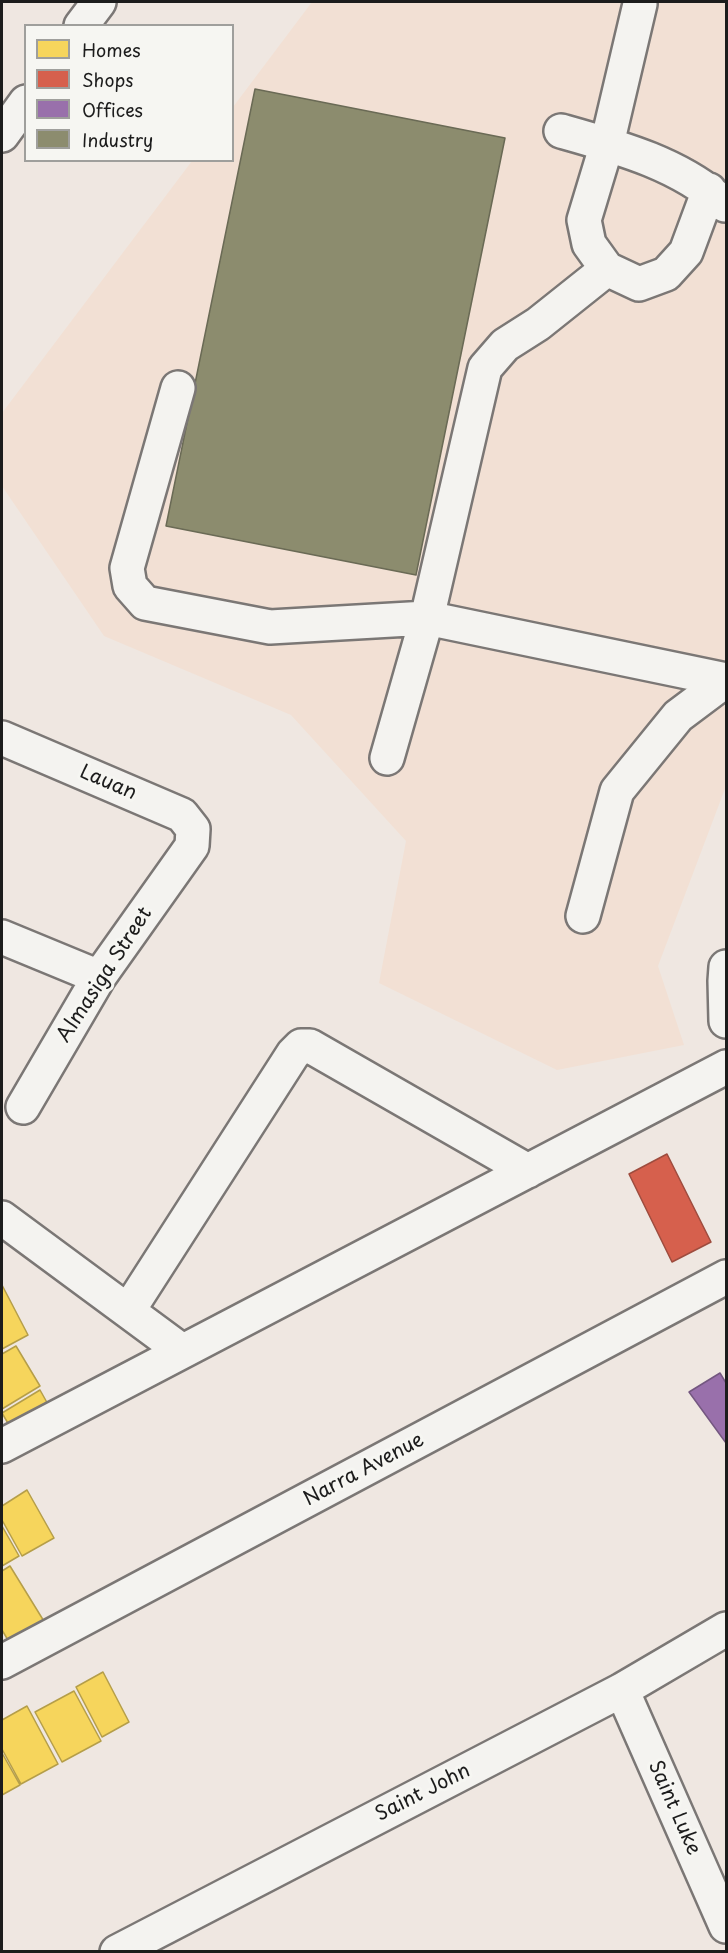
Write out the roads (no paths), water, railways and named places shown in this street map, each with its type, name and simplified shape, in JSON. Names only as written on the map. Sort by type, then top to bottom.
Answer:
[{"type":"street","points":[[82,24],[99,2]]},
{"type":"street","points":[[561,131],[607,144],[653,160],[718,198],[686,252],[666,273],[639,284],[607,269],[589,244],[584,220],[607,144],[640,4]]},
{"type":"street","points":[[2,135],[24,105]]},
{"type":"street","points":[[387,758],[427,618],[485,368],[505,345],[538,324],[607,269]]},
{"type":"street","points":[[178,388],[127,567],[130,586],[145,603],[270,627],[427,618],[726,680]]},
{"type":"street","points":[[583,916],[617,791],[678,716],[726,680]]},
{"type":"street","name":"Lauan","points":[[2,738],[182,815],[193,829],[192,846]]},
{"type":"street","name":"Almasiga Street","points":[[22,1107],[99,976],[192,846]]},
{"type":"street","points":[[2,937],[99,976]]},
{"type":"street","points":[[726,967],[726,1021]]},
{"type":"street","points":[[128,1311],[293,1054],[301,1046],[310,1046],[528,1171]]},
{"type":"street","points":[[2,1446],[726,1067]]},
{"type":"street","points":[[9,1233],[128,1311],[182,1351]]},
{"type":"street","name":"Narra Avenue","points":[[2,1662],[726,1277]]},
{"type":"street","name":"Saint John","points":[[117,1952],[622,1690],[726,1629]]},
{"type":"street","name":"Saint Luke","points":[[622,1690],[726,1926]]}]
